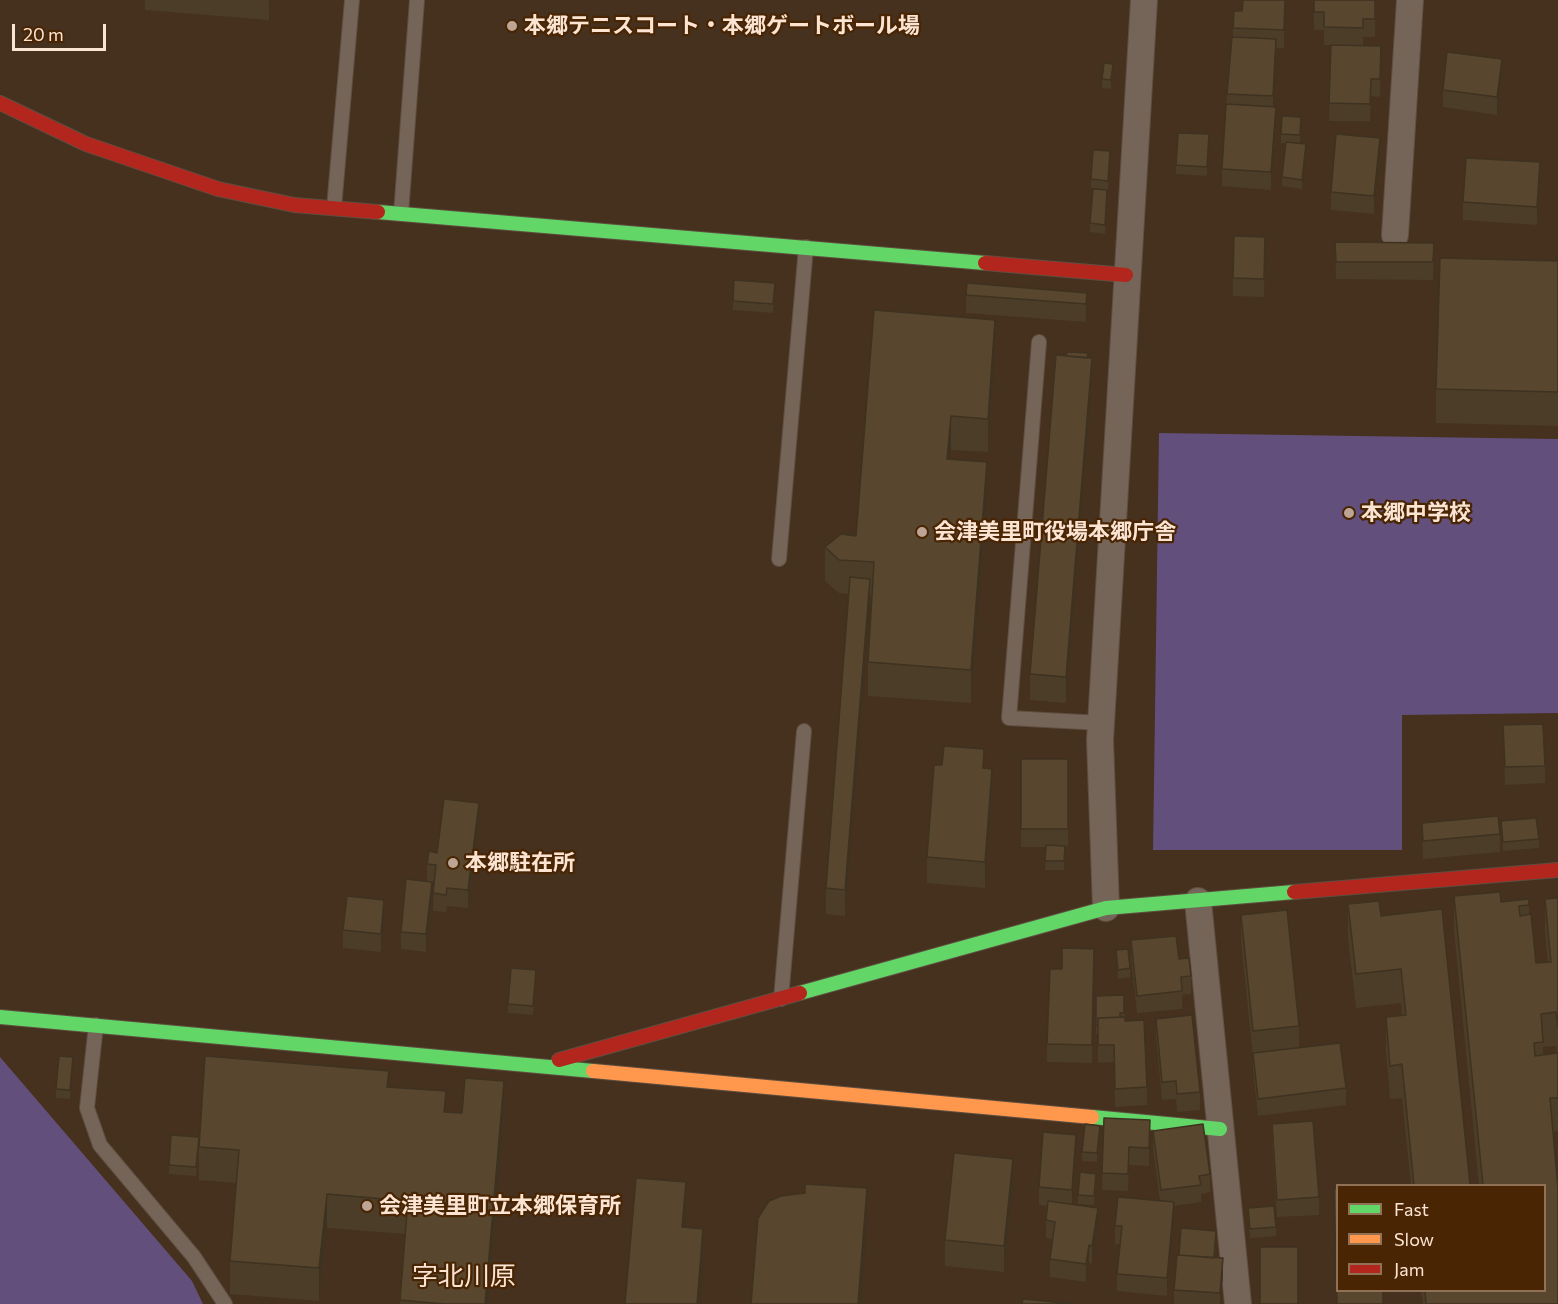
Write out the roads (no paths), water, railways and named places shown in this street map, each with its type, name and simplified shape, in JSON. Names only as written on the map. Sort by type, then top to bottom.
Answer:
[{"type":"street","points":[[1106,908],[1101,723],[1144,0]]},
{"type":"street","points":[[1395,235],[1410,0]]},
{"type":"street","points":[[0,103],[69,138],[218,189],[294,205],[1126,275]]},
{"type":"street","points":[[541,1066],[1106,908],[1558,870]]},
{"type":"street","points":[[1198,901],[1238,1304]]},
{"type":"street","points":[[0,1017],[1220,1129]]},
{"type":"lane","points":[[333,208],[352,0]]},
{"type":"lane","points":[[401,214],[417,0]]},
{"type":"lane","points":[[779,559],[806,247]]},
{"type":"lane","points":[[1039,342],[1009,718],[1101,723]]},
{"type":"lane","points":[[781,999],[804,731]]},
{"type":"lane","points":[[96,1025],[87,1108],[100,1145],[194,1257],[225,1304]]},
{"type":"place","name":"本郷テニスコート・本郷ゲートボール場","points":[[512,26]]},
{"type":"place","name":"本郷中学校","points":[[1349,513]]},
{"type":"place","name":"会津美里町役場本郷庁舎","points":[[922,532]]},
{"type":"place","name":"本郷駐在所","points":[[453,863]]},
{"type":"place","name":"会津美里町立本郷保育所","points":[[367,1206]]},
{"type":"district","name":"字北川原","points":[[464,1276]]}]
